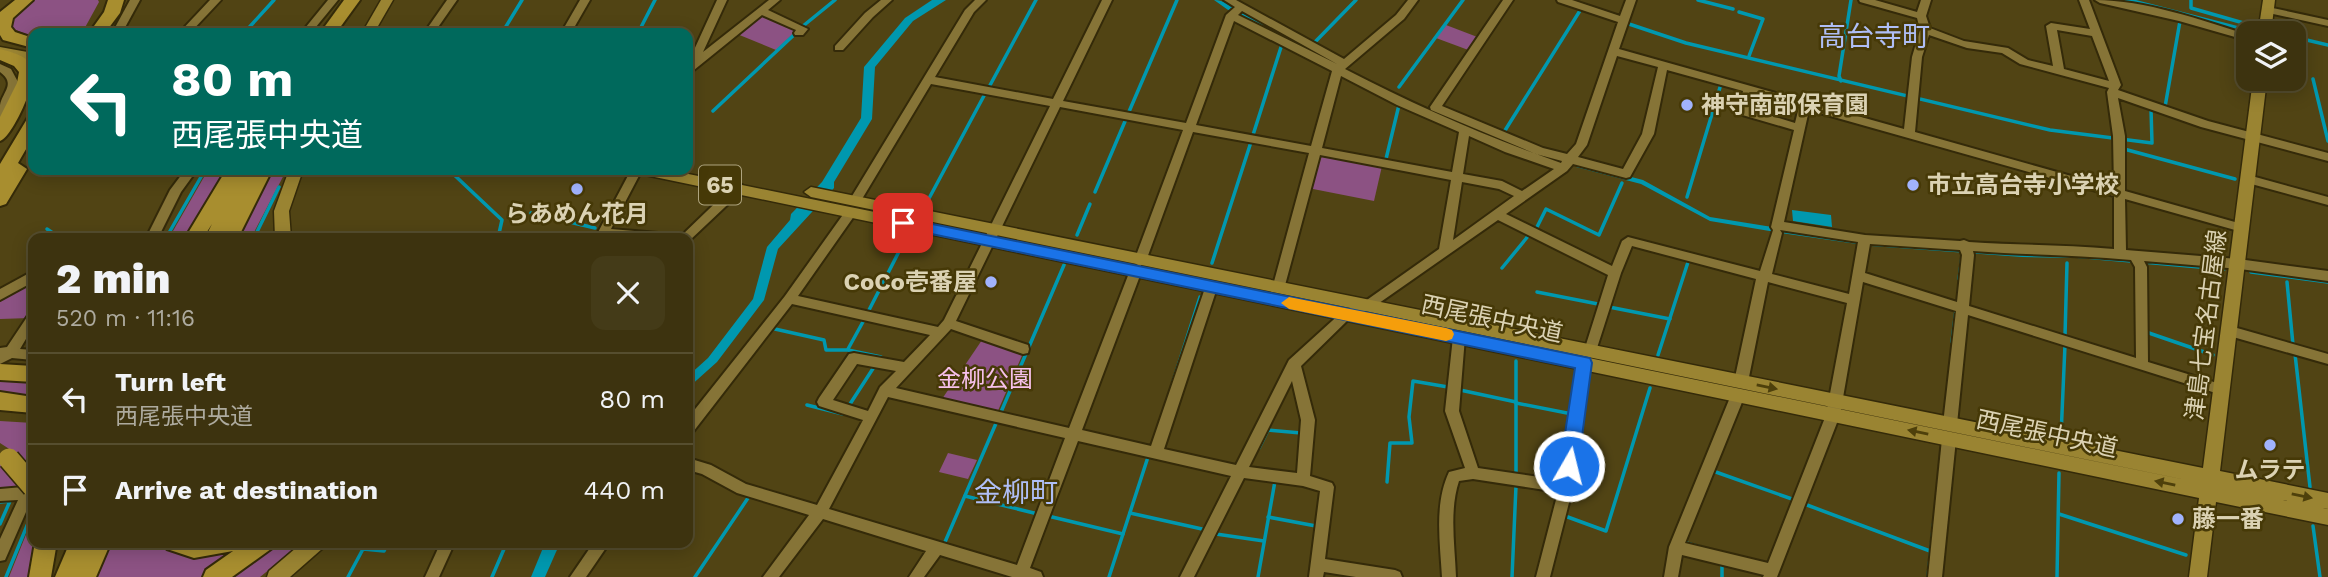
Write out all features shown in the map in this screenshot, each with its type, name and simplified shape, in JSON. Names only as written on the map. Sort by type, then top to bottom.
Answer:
[{"type":"highway","points":[[0,8],[13,0]]},
{"type":"highway","points":[[26,0],[5,16],[3,27],[9,36],[28,42]]},
{"type":"highway","points":[[91,28],[103,10],[105,0]]},
{"type":"highway","points":[[101,28],[112,12],[116,0]]},
{"type":"highway","points":[[333,28],[353,0]]},
{"type":"highway","points":[[347,28],[367,0]]},
{"type":"highway","points":[[0,52],[24,66],[27,77],[27,89],[0,135]]},
{"type":"highway","points":[[0,158],[28,115]]},
{"type":"highway","points":[[0,179],[28,131]]},
{"type":"highway","points":[[0,199],[28,152]]},
{"type":"highway","points":[[197,233],[233,175]]},
{"type":"highway","points":[[227,233],[247,175]]},
{"type":"highway","points":[[228,233],[260,175]]},
{"type":"highway","points":[[0,372],[28,374]]},
{"type":"highway","points":[[0,401],[28,404]]},
{"type":"highway","points":[[0,414],[28,416]]},
{"type":"highway","points":[[5,456],[28,483]]},
{"type":"highway","points":[[40,577],[45,548]]},
{"type":"highway","points":[[66,577],[78,548]]},
{"type":"highway","points":[[85,577],[97,548]]},
{"type":"highway","points":[[214,577],[255,548]]},
{"type":"main road","points":[[371,28],[387,0]]},
{"type":"main road","points":[[0,39],[28,43]]},
{"type":"main road","points":[[0,52],[28,56]]},
{"type":"main road","name":"津島七宝名古屋線","points":[[2198,577],[2259,91]]},
{"type":"main road","name":"西尾張中央道","points":[[693,170],[1138,267],[1368,305],[1587,357],[2211,485],[2328,517]]},
{"type":"main road","points":[[283,233],[281,216],[286,192],[294,175]]},
{"type":"main road","name":"西尾張中央道","points":[[672,175],[738,188],[798,195]]},
{"type":"main road","name":"西尾張中央道","points":[[1138,267],[1211,288],[1459,337],[1587,357]]},
{"type":"main road","name":"西尾張中央道","points":[[2211,485],[2328,501]]},
{"type":"main road","points":[[276,577],[310,548]]},
{"type":"street","points":[[120,28],[135,0]]},
{"type":"street","points":[[189,28],[216,0]]},
{"type":"street","points":[[310,28],[333,0]]},
{"type":"street","points":[[432,28],[452,0]]},
{"type":"street","points":[[569,28],[585,0]]},
{"type":"street","points":[[693,62],[722,0]]},
{"type":"street","points":[[693,67],[775,0]]},
{"type":"street","points":[[839,48],[869,15],[887,0]]},
{"type":"street","points":[[693,422],[789,299],[853,207],[970,10],[981,0]]},
{"type":"street","points":[[770,577],[821,511],[885,391],[904,367],[944,328],[993,235],[1107,0]]},
{"type":"street","points":[[1229,0],[1236,12],[1271,33],[1341,67],[1401,102],[1508,149],[1568,164],[1626,174],[1648,134],[1663,66]]},
{"type":"street","points":[[1278,289],[1341,67],[1399,17],[1413,0]]},
{"type":"street","points":[[1508,0],[1434,107],[1568,164]]},
{"type":"street","points":[[1562,0],[1624,21]]},
{"type":"street","points":[[1187,577],[1294,365],[1347,314],[1368,305],[1568,164],[1581,145],[1631,0]]},
{"type":"street","points":[[1864,0],[1921,16]]},
{"type":"street","points":[[1909,134],[1917,57],[1924,30],[1921,16],[1926,0]]},
{"type":"street","points":[[2084,0],[2114,89],[2119,138],[2120,255]]},
{"type":"street","points":[[2100,0],[2236,34]]},
{"type":"street","points":[[2269,5],[2328,23]]},
{"type":"street","points":[[761,11],[803,29],[799,33]]},
{"type":"street","points":[[693,465],[706,469],[742,489],[821,511],[1026,576],[1073,434],[1188,129],[1236,12]]},
{"type":"street","points":[[2059,71],[2051,26],[2096,33]]},
{"type":"street","points":[[1924,30],[1966,45],[1988,46],[2019,57],[2024,62],[2114,89],[2205,124],[2328,157]]},
{"type":"street","points":[[1613,51],[2242,228]]},
{"type":"street","points":[[0,68],[10,72],[13,79],[2,108]]},
{"type":"street","points":[[930,80],[1502,185],[1523,196]]},
{"type":"street","points":[[1749,89],[1743,111],[1800,128]]},
{"type":"street","points":[[1671,577],[1676,547],[1740,388],[1805,105]]},
{"type":"street","points":[[1445,249],[1465,130]]},
{"type":"street","points":[[154,233],[176,190],[187,175]]},
{"type":"street","points":[[604,233],[633,175]]},
{"type":"street","points":[[2248,179],[2328,201]]},
{"type":"street","points":[[690,233],[738,188]]},
{"type":"street","points":[[1496,215],[1615,273]]},
{"type":"street","points":[[1777,228],[1864,242],[2120,255],[2138,261],[2238,264],[2328,276]]},
{"type":"street","points":[[1543,577],[1566,487],[1587,357],[1628,241],[1853,300]]},
{"type":"street","points":[[1676,547],[1770,574],[1834,408],[1864,242]]},
{"type":"street","points":[[1935,577],[1962,307],[1965,248]]},
{"type":"street","points":[[2138,261],[2142,364]]},
{"type":"street","points":[[1858,276],[2222,390]]},
{"type":"street","points":[[0,295],[28,279]]},
{"type":"street","points":[[1156,453],[1211,288]]},
{"type":"street","points":[[789,299],[944,328],[1023,349]]},
{"type":"street","points":[[3,354],[28,323]]},
{"type":"street","points":[[2230,331],[2328,359]]},
{"type":"street","points":[[1459,337],[1452,411],[1474,473]]},
{"type":"street","points":[[3,354],[28,355]]},
{"type":"street","points":[[869,417],[824,402],[854,358],[904,367]]},
{"type":"street","points":[[1294,365],[1307,420],[1303,480]]},
{"type":"street","points":[[885,391],[1239,472],[1303,480],[1327,487],[1317,570],[1395,577]]},
{"type":"street","points":[[1449,577],[1448,506],[1454,476],[1474,473],[1566,487]]},
{"type":"street","points":[[0,495],[28,488]]},
{"type":"street","points":[[0,555],[28,494]]},
{"type":"street","points":[[916,577],[937,547]]},
{"type":"street","points":[[432,577],[446,548]]},
{"type":"street","points":[[577,577],[599,548]]},
{"type":"green space","points":[[30,0],[99,2],[85,28],[28,28],[28,35],[11,28],[10,17]]},
{"type":"green space","points":[[758,16],[797,30],[776,50],[737,34]]},
{"type":"green space","points":[[1446,25],[1480,38],[1471,51],[1436,38]]},
{"type":"green space","points":[[1321,155],[1382,166],[1374,201],[1308,188],[1316,158]]},
{"type":"green space","points":[[205,175],[227,175],[191,233],[172,233]]},
{"type":"green space","points":[[269,175],[284,175],[254,233],[240,233]]},
{"type":"green space","points":[[28,281],[28,318],[0,319],[0,297]]},
{"type":"green space","name":"金柳公園","points":[[982,340],[1024,351],[997,413],[942,399]]},
{"type":"green space","points":[[0,378],[28,379],[28,399],[0,395]]},
{"type":"green space","points":[[0,421],[28,423],[28,475],[22,482],[0,491],[0,462],[17,454],[0,443]]},
{"type":"green space","points":[[948,453],[977,460],[968,479],[939,472]]},
{"type":"green space","points":[[28,530],[28,548],[38,548],[34,577],[9,577]]},
{"type":"green space","points":[[108,548],[165,548],[191,555],[225,551],[224,563],[204,577],[94,577]]},
{"type":"green space","points":[[265,548],[296,548],[260,577],[226,577]]},
{"type":"water","points":[[932,0],[946,0],[913,21],[875,67],[872,119],[834,182],[834,188],[778,249],[764,300],[717,362],[693,384],[693,372],[708,358],[753,299],[767,247],[790,220],[791,214],[822,182],[861,118],[864,67],[905,18]]},
{"type":"water","points":[[1214,0],[1224,2],[1380,87],[1483,132],[1560,159],[1559,163],[1474,131],[1392,95],[1231,12]]},
{"type":"water","points":[[2114,0],[2136,0],[2236,26],[2236,31]]},
{"type":"water","points":[[1577,163],[1643,180],[1710,217],[1785,229],[2226,267],[2225,271],[2077,258],[2022,257],[1871,246],[1781,233],[1710,221],[1641,184],[1576,167]]},
{"type":"water","points":[[1792,210],[1831,215],[1832,227],[1793,221]]},
{"type":"water","points":[[543,548],[558,548],[545,577],[531,577]]},
{"type":"waterway","points":[[249,28],[274,0]]},
{"type":"waterway","points":[[505,28],[522,0]]},
{"type":"waterway","points":[[641,28],[655,0]]},
{"type":"waterway","points":[[803,26],[835,0]]},
{"type":"waterway","points":[[988,89],[1036,0]]},
{"type":"waterway","points":[[1128,114],[1177,0]]},
{"type":"waterway","points":[[1314,43],[1356,0]]},
{"type":"waterway","points":[[1399,87],[1463,0]]},
{"type":"waterway","points":[[1698,0],[1733,9]]},
{"type":"waterway","points":[[1841,80],[1851,0]]},
{"type":"waterway","points":[[2191,0],[2191,8],[2236,21]]},
{"type":"waterway","points":[[1504,132],[1581,9]]},
{"type":"waterway","points":[[1739,12],[1763,19],[1749,56]]},
{"type":"waterway","points":[[2165,107],[2180,21]]},
{"type":"waterway","points":[[1629,24],[1686,43],[1841,80]]},
{"type":"waterway","points":[[713,111],[796,33]]},
{"type":"waterway","points":[[2306,40],[2328,45]]},
{"type":"waterway","points":[[1253,135],[1282,44]]},
{"type":"waterway","points":[[2313,79],[2328,141]]},
{"type":"waterway","points":[[1841,80],[2050,130],[2152,143],[2151,109]]},
{"type":"waterway","points":[[1687,197],[1721,84]]},
{"type":"waterway","points":[[926,204],[986,92]]},
{"type":"waterway","points":[[1386,159],[1399,105]]},
{"type":"waterway","points":[[1095,192],[1126,119]]},
{"type":"waterway","points":[[1212,263],[1251,142]]},
{"type":"waterway","points":[[2124,149],[2235,179]]},
{"type":"waterway","points":[[169,233],[202,175]]},
{"type":"waterway","points":[[454,175],[502,220],[499,233]]},
{"type":"waterway","points":[[1535,231],[1546,209],[1599,235],[1622,183]]},
{"type":"waterway","points":[[256,233],[279,187]]},
{"type":"waterway","points":[[1077,235],[1090,204]]},
{"type":"waterway","points":[[531,213],[595,228]]},
{"type":"waterway","points":[[47,229],[53,233]]},
{"type":"waterway","points":[[868,312],[908,234]]},
{"type":"waterway","points":[[1502,268],[1529,235]]},
{"type":"waterway","points":[[1959,279],[1962,257]]},
{"type":"waterway","points":[[1670,319],[1689,259]]},
{"type":"waterway","points":[[2065,336],[2067,263]]},
{"type":"waterway","points":[[1001,412],[1064,265]]},
{"type":"waterway","points":[[2251,272],[2328,282]]},
{"type":"waterway","points":[[936,278],[961,284]]},
{"type":"waterway","points":[[2287,282],[2293,345]]},
{"type":"waterway","points":[[1537,292],[1598,304]]},
{"type":"waterway","points":[[1173,382],[1200,297]]},
{"type":"waterway","points":[[1609,307],[1670,319]]},
{"type":"waterway","points":[[1952,342],[1956,310]]},
{"type":"waterway","points":[[1658,355],[1670,319]]},
{"type":"waterway","points":[[848,349],[864,320]]},
{"type":"waterway","points":[[775,329],[824,340],[826,350],[848,350],[881,357]]},
{"type":"waterway","points":[[2146,332],[2213,355]]},
{"type":"waterway","points":[[2061,436],[2065,345]]},
{"type":"waterway","points":[[2295,354],[2310,487]]},
{"type":"waterway","points":[[1516,361],[1516,402]]},
{"type":"waterway","points":[[850,404],[874,367]]},
{"type":"waterway","points":[[1387,482],[1390,443],[1412,443],[1409,417],[1413,381],[1448,387]]},
{"type":"waterway","points":[[1565,516],[1606,531],[1650,388]]},
{"type":"waterway","points":[[1460,390],[1516,402]]},
{"type":"waterway","points":[[1516,403],[1572,414]]},
{"type":"waterway","points":[[1516,403],[1516,472]]},
{"type":"waterway","points":[[807,405],[843,414]]},
{"type":"waterway","points":[[945,542],[997,421]]},
{"type":"waterway","points":[[1259,448],[1268,430],[1301,433],[1301,437]]},
{"type":"waterway","points":[[1123,534],[1148,457]]},
{"type":"waterway","points":[[1713,471],[1792,499]]},
{"type":"waterway","points":[[2057,577],[2059,473]]},
{"type":"waterway","points":[[1269,517],[1275,481]]},
{"type":"waterway","points":[[1512,577],[1516,486]]},
{"type":"waterway","points":[[695,577],[750,495]]},
{"type":"waterway","points":[[965,496],[1038,514]]},
{"type":"waterway","points":[[0,502],[10,501],[0,524]]},
{"type":"waterway","points":[[1807,505],[1930,551]]},
{"type":"waterway","points":[[1130,513],[1202,529]]},
{"type":"waterway","points":[[2059,514],[2186,555]]},
{"type":"waterway","points":[[1048,516],[1123,534]]},
{"type":"waterway","points":[[1258,577],[1269,517]]},
{"type":"waterway","points":[[1269,517],[1316,526]]},
{"type":"waterway","points":[[1928,577],[1934,520]]},
{"type":"waterway","points":[[6,577],[28,523]]},
{"type":"waterway","points":[[2313,526],[2320,577]]},
{"type":"waterway","points":[[1109,577],[1123,534]]},
{"type":"waterway","points":[[1216,534],[1264,541]]},
{"type":"waterway","points":[[1686,538],[1686,543],[1704,548]]},
{"type":"waterway","points":[[348,577],[363,549],[384,551],[385,548]]},
{"type":"waterway","points":[[492,577],[504,548]]},
{"type":"waterway","points":[[1722,562],[1722,577]]},
{"type":"slow traffic","points":[[1289,303],[1446,334]]},
{"type":"place","name":"神守南部保育園","points":[[1687,105]]},
{"type":"place","name":"市立高台寺小学校","points":[[1913,185]]},
{"type":"place","name":"らあめん花月","points":[[577,189]]},
{"type":"place","name":"CoCo壱番屋","points":[[991,282]]},
{"type":"place","name":"ムラテ","points":[[2270,445]]},
{"type":"place","name":"藤一番","points":[[2178,519]]},
{"type":"district","name":"高台寺町","points":[[1874,36]]},
{"type":"district","name":"金柳町","points":[[1016,492]]},
{"type":"route","points":[[903,223],[1584,363],[1569,466]]}]
